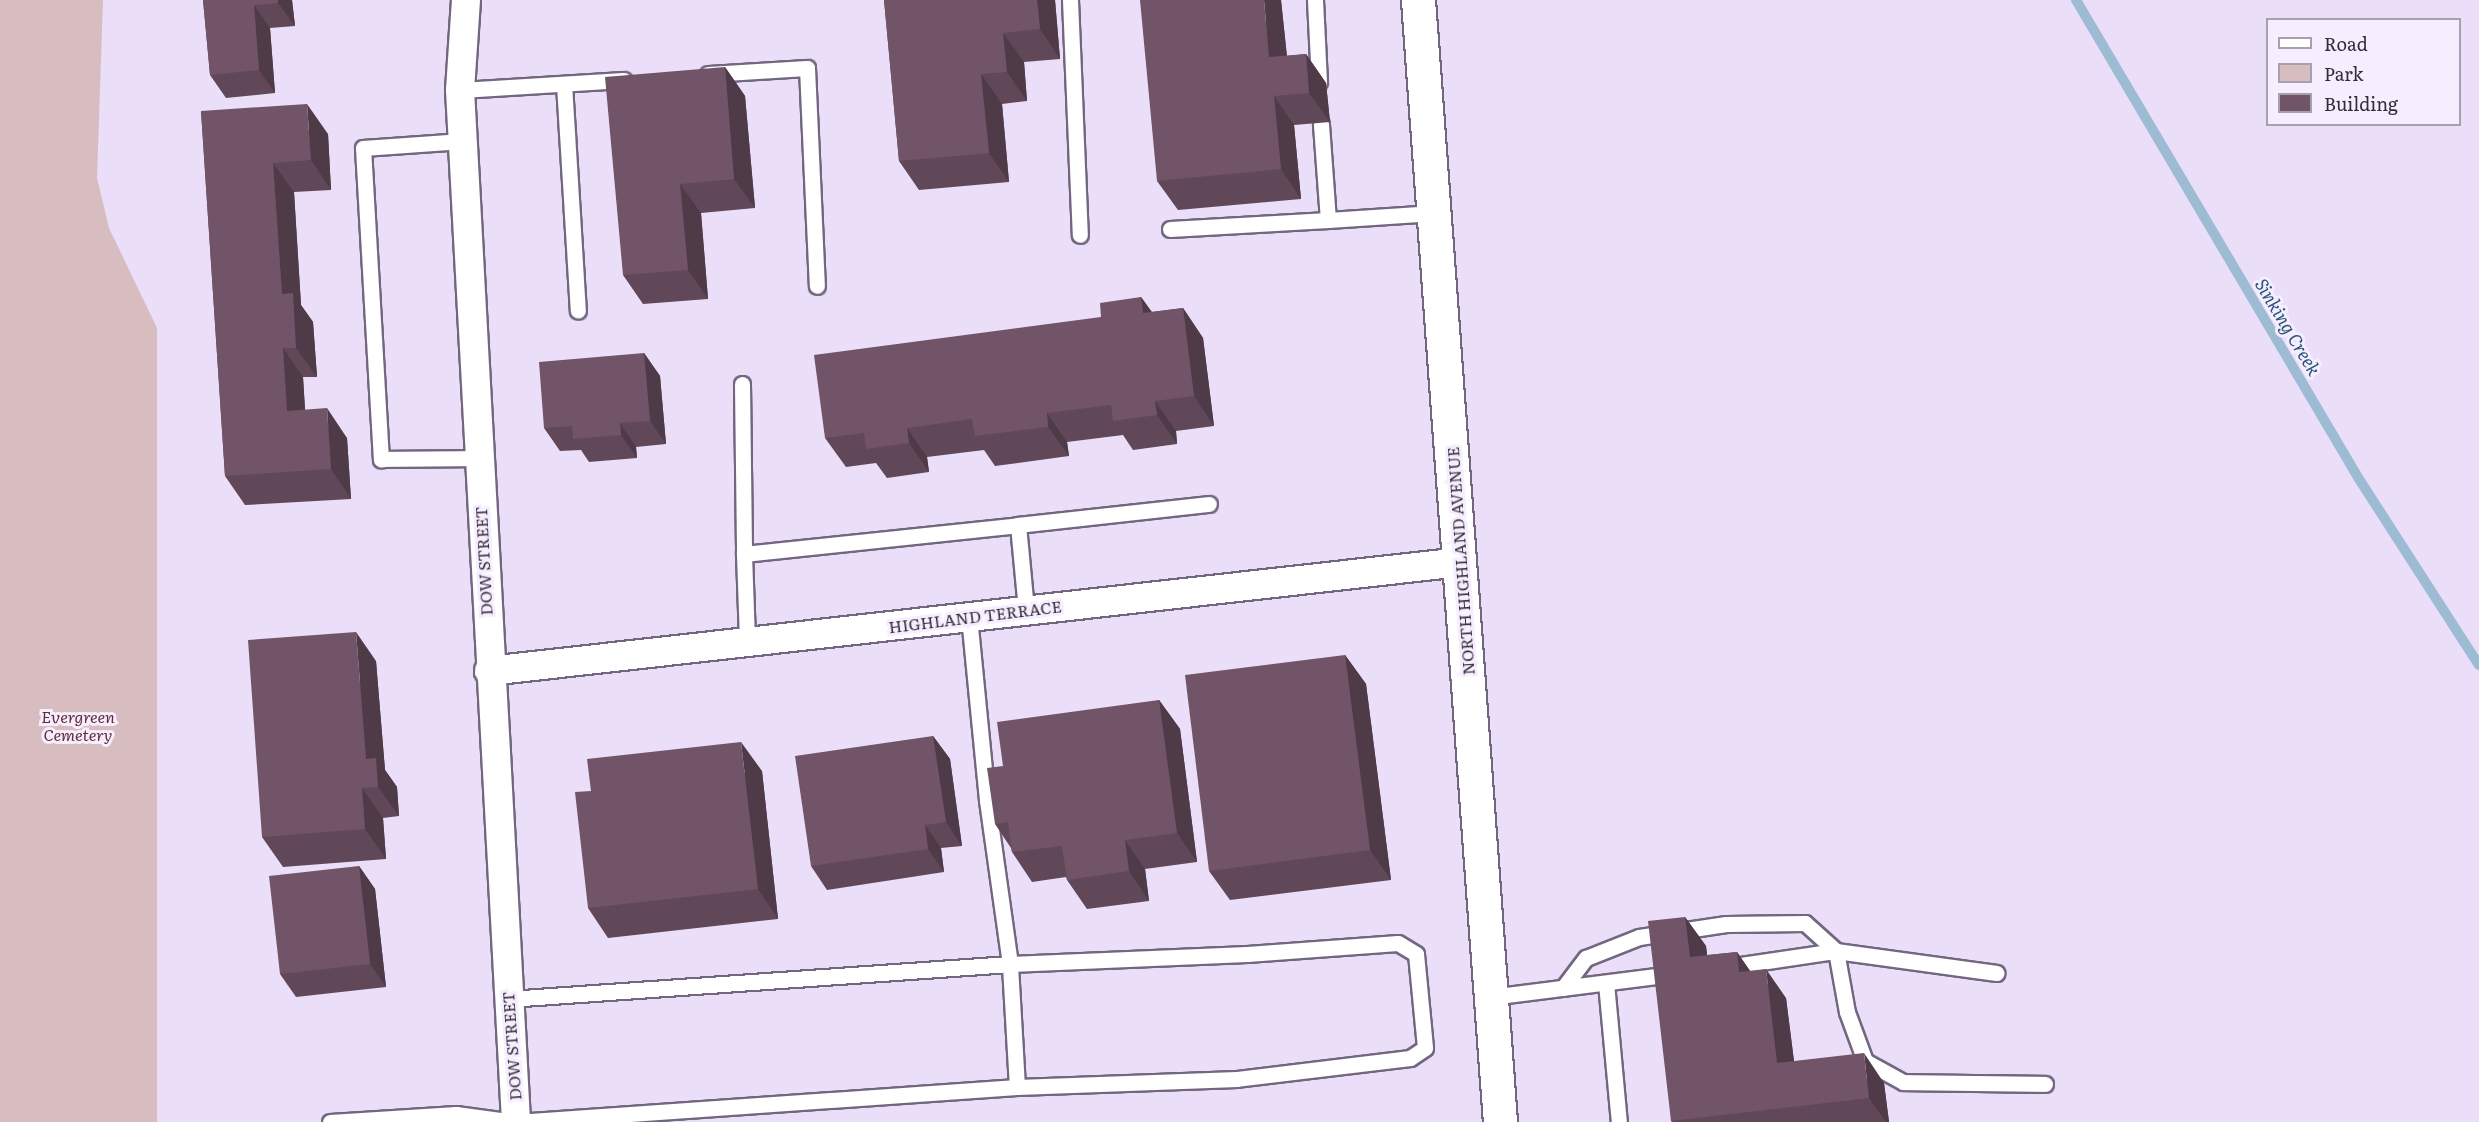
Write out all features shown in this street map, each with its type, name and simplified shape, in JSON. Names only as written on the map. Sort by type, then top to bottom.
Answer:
[{"type":"street","name":"DOW STREET","points":[[466,0],[460,90],[462,141],[489,671],[516,1122]]},
{"type":"street","name":"NORTH HIGHLAND AVENUE","points":[[1418,0],[1461,562],[1500,1122]]},
{"type":"street","name":"HIGHLAND TERRACE","points":[[489,671],[1461,562]]},
{"type":"lane","points":[[1070,0],[1080,235]]},
{"type":"lane","points":[[1315,0],[1319,82]]},
{"type":"lane","points":[[691,75],[807,68],[816,286]]},
{"type":"lane","points":[[460,90],[645,78]]},
{"type":"lane","points":[[564,84],[578,311]]},
{"type":"lane","points":[[1321,124],[1328,220]]},
{"type":"lane","points":[[462,141],[363,148],[381,459],[478,458]]},
{"type":"lane","points":[[1170,229],[1434,213]]},
{"type":"lane","points":[[742,384],[747,642]]},
{"type":"lane","points":[[744,554],[1209,504]]},
{"type":"lane","points":[[1018,525],[1026,610]]},
{"type":"lane","points":[[969,616],[987,800],[1010,964],[1017,1087]]},
{"type":"lane","points":[[1563,988],[1586,958],[1639,937],[1726,924],[1805,923],[1836,951],[1847,1012],[1865,1061],[1903,1082],[2045,1084]]},
{"type":"lane","points":[[330,1122],[456,1118],[516,1122],[1017,1087],[1237,1079],[1410,1058],[1425,1048],[1416,954],[1398,942],[1247,954],[1010,964],[508,999]]},
{"type":"lane","points":[[1709,969],[1836,951],[1996,973]]},
{"type":"lane","points":[[1490,997],[1671,974]]},
{"type":"lane","points":[[1606,983],[1619,1122]]},
{"type":"green space","name":"Evergreen Cemetery","points":[[0,0],[103,0],[97,178],[109,228],[157,328],[157,1122],[0,1122]]},
{"type":"building","points":[[203,0],[278,0],[278,3],[254,5],[259,70],[210,75]]},
{"type":"building","points":[[884,0],[1037,0],[1040,29],[1003,33],[1007,72],[981,74],[989,153],[899,161]]},
{"type":"building","points":[[1140,0],[1264,0],[1269,57],[1306,54],[1309,93],[1274,96],[1281,169],[1157,181]]},
{"type":"building","points":[[725,67],[734,179],[680,184],[688,270],[623,275],[605,77]]},
{"type":"building","points":[[307,104],[311,160],[273,163],[282,294],[293,293],[296,348],[283,348],[287,411],[327,408],[331,469],[225,476],[201,111]]},
{"type":"building","points":[[1141,297],[1143,313],[1183,308],[1194,396],[1155,401],[1157,415],[1113,421],[1111,405],[1047,413],[1048,427],[975,436],[972,419],[907,428],[909,443],[866,449],[864,433],[825,438],[814,355],[1101,317],[1100,303]]},
{"type":"building","points":[[644,353],[650,421],[620,423],[621,435],[573,439],[572,426],[544,428],[539,362]]},
{"type":"building","points":[[356,632],[366,759],[376,758],[378,787],[362,788],[365,829],[262,837],[248,640]]},
{"type":"building","points":[[1345,655],[1370,850],[1209,871],[1185,675]]},
{"type":"building","points":[[1159,700],[1177,833],[1125,840],[1129,871],[1067,880],[1062,846],[1012,852],[1008,822],[995,824],[987,768],[1003,766],[997,722]]},
{"type":"building","points":[[933,736],[946,822],[925,825],[928,849],[811,866],[795,756]]},
{"type":"building","points":[[741,742],[758,889],[588,908],[575,792],[591,791],[587,759]]},
{"type":"building","points":[[359,866],[370,964],[280,974],[269,876]]},
{"type":"building","points":[[1685,917],[1690,957],[1737,952],[1739,972],[1766,969],[1777,1063],[1864,1053],[1869,1098],[1671,1121],[1648,921]]},
{"type":"waterway","name":"Sinking Creek","points":[[2076,0],[2359,479],[2479,665]]}]
